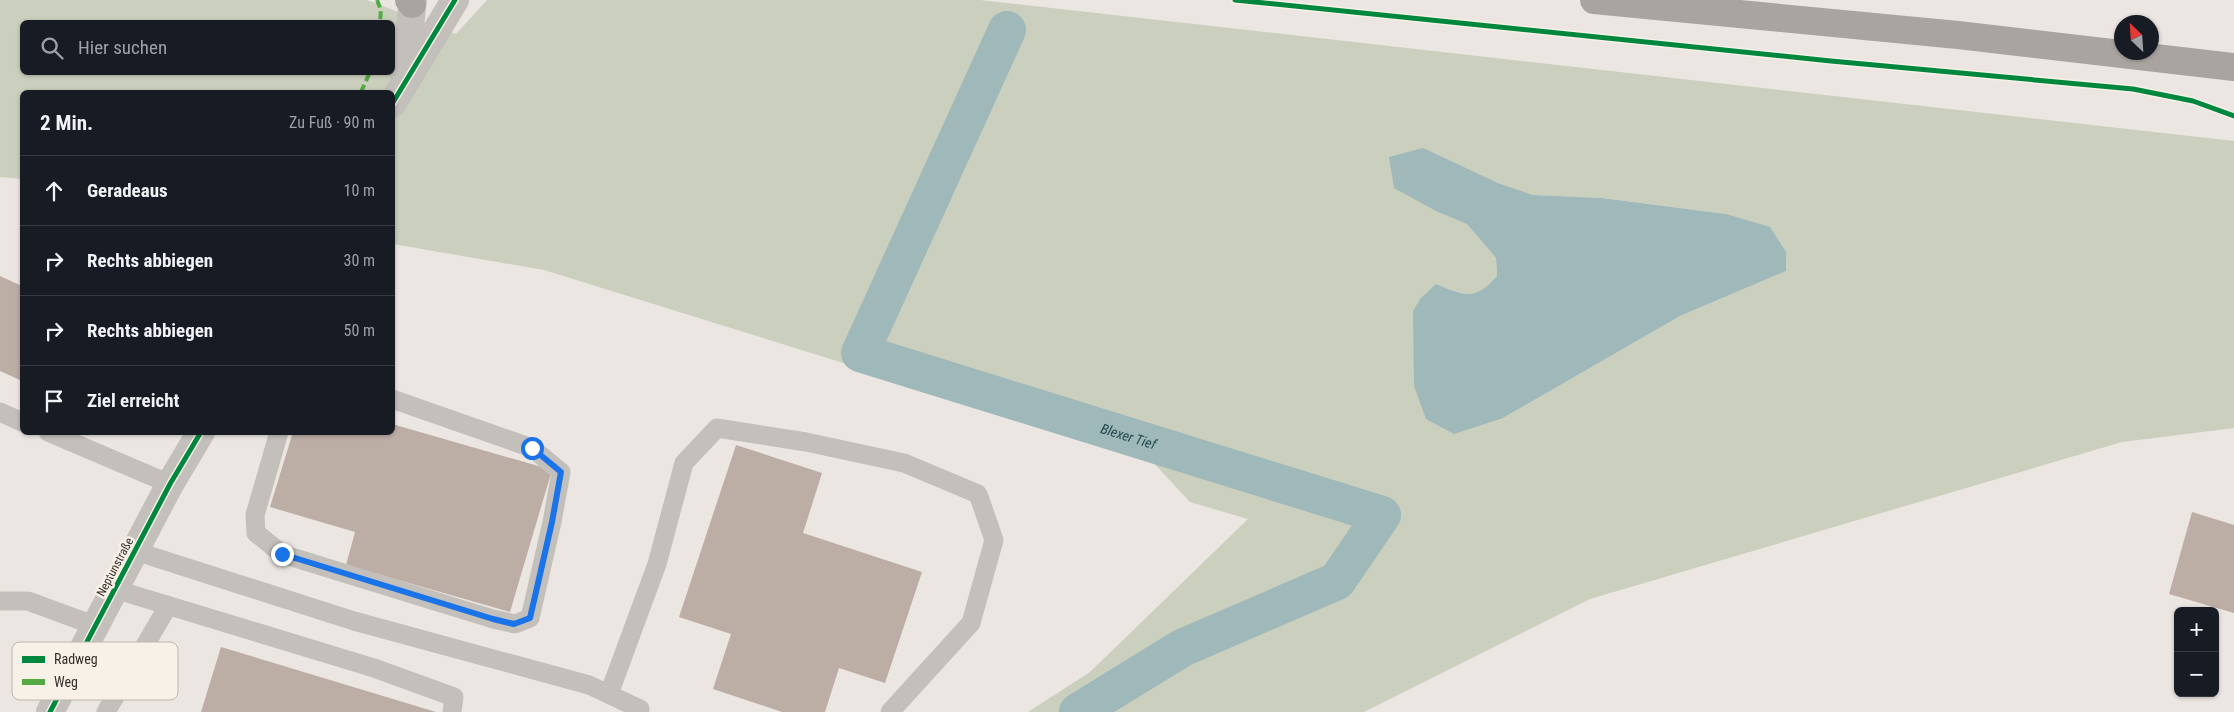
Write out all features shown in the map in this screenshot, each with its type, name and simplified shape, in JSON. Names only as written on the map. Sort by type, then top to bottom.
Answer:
[{"type":"main road","points":[[1594,0],[1958,35],[2234,67]]},
{"type":"street","points":[[398,94],[455,0]]},
{"type":"street","points":[[398,94],[412,1]]},
{"type":"street","name":"Neptunstraße","points":[[87,642],[170,484],[199,435]]},
{"type":"street","name":"Neptunstraße","points":[[50,712],[56,700]]},
{"type":"lane","points":[[278,435],[255,515],[256,533],[282,554],[493,619],[514,624],[530,618],[552,522],[561,472],[532,448],[395,400]]},
{"type":"lane","points":[[0,412],[20,421]]},
{"type":"lane","points":[[609,694],[657,564],[684,463],[717,428],[806,442],[904,462],[978,494],[994,540],[971,624],[890,712]]},
{"type":"lane","points":[[55,435],[170,484]]},
{"type":"lane","points":[[135,551],[354,621],[589,685],[640,709],[640,712]]},
{"type":"lane","points":[[114,589],[374,668],[454,698],[452,712]]},
{"type":"lane","points":[[0,601],[28,601],[96,626]]},
{"type":"lane","points":[[147,642],[168,606]]},
{"type":"lane","points":[[106,712],[113,700]]},
{"type":"green space","points":[[0,0],[367,0],[456,34],[487,0],[980,0],[2234,141],[2234,428],[2122,442],[1590,599],[1364,712],[1028,712],[1090,672],[1248,519],[1190,502],[1149,458],[544,270],[395,244],[395,90],[20,90],[20,179],[0,177]],"holes":[[[1461,167],[1498,183],[1533,195],[1602,198],[1726,214],[1786,271],[1680,316],[1503,418],[1436,284],[1469,294],[1476,293],[1497,276],[1496,258],[1467,224]]]},
{"type":"water","points":[[1423,148],[1498,183],[1533,195],[1602,198],[1726,214],[1770,227],[1786,252],[1786,271],[1680,316],[1503,418],[1454,434],[1426,419],[1414,386],[1413,311],[1420,299],[1436,284],[1462,293],[1476,293],[1497,276],[1496,258],[1467,224],[1436,211],[1394,188],[1389,157]]},
{"type":"building","points":[[0,276],[20,285],[20,380],[0,371]]},
{"type":"building","points":[[395,425],[552,470],[510,612],[346,565],[355,532],[270,507],[292,435],[395,435]]},
{"type":"building","points":[[736,445],[822,473],[803,533],[922,572],[885,683],[839,668],[825,712],[782,712],[713,689],[731,634],[679,617]]},
{"type":"building","points":[[2192,512],[2234,525],[2234,613],[2219,607],[2169,594]]},
{"type":"building","points":[[221,647],[436,712],[201,712]]},
{"type":"waterway","name":"Blexer Tief","points":[[1007,30],[860,353],[1382,515],[1337,581],[1182,648],[1078,712]]},
{"type":"marked path","points":[[377,0],[381,10],[380,20]]},
{"type":"marked path","points":[[362,90],[369,75]]},
{"type":"cycle path","points":[[395,99],[455,0]]},
{"type":"cycle path","points":[[1235,0],[1831,61],[2133,89],[2193,101],[2234,116]]},
{"type":"cycle path","points":[[87,642],[170,484],[199,435]]},
{"type":"cycle path","points":[[50,712],[56,700]]},
{"type":"route","points":[[282,554],[493,619],[514,624],[530,618],[552,522],[561,472],[532,448]]}]
